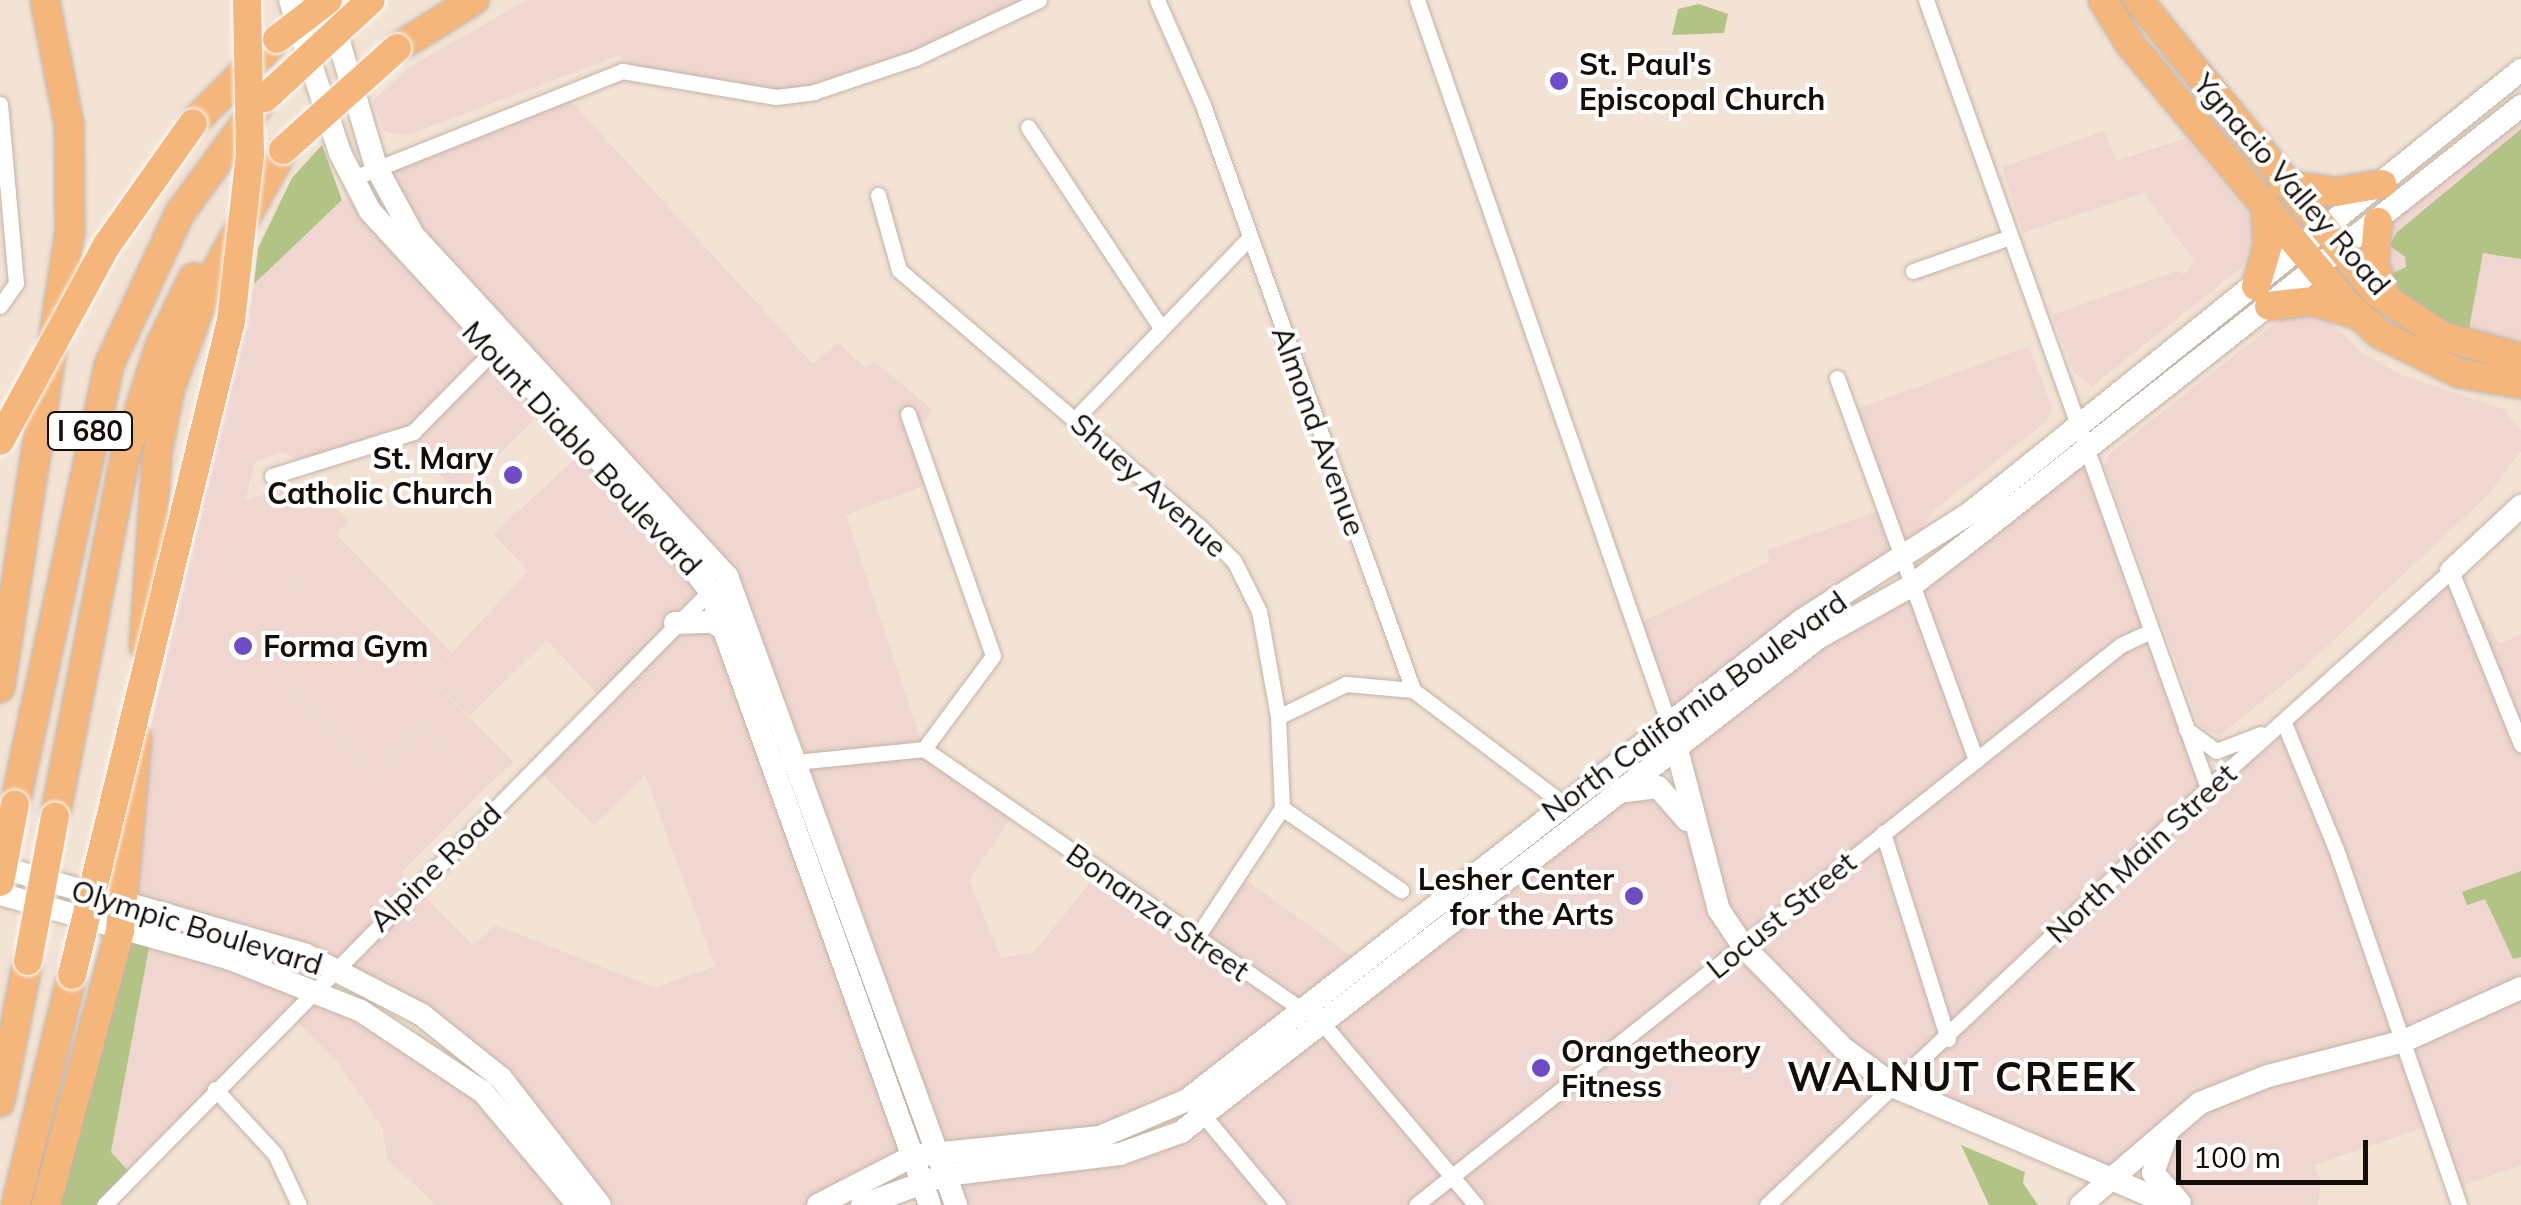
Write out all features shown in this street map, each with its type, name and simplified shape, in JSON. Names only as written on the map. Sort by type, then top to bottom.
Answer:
[{"type":"highway","points":[[0,688],[68,260],[71,151],[57,44],[46,0]]},
{"type":"highway","points":[[16,1205],[231,321],[250,154],[246,0]]},
{"type":"highway","points":[[0,441],[107,244],[193,123],[278,39],[328,0]]},
{"type":"highway","name":"I 680","points":[[0,882],[87,446],[109,365],[180,213],[265,98],[371,0]]},
{"type":"highway","name":"I 680","points":[[0,1102],[141,399],[198,269],[283,150],[397,48],[474,0]]},
{"type":"highway","name":"Ygnacio Valley Road","points":[[2103,0],[2130,44],[2321,250],[2360,316],[2380,334],[2459,373],[2521,384]]},
{"type":"highway","name":"Ygnacio Valley Road","points":[[2138,0],[2274,195]]},
{"type":"highway","points":[[46,1205],[122,918],[163,419],[208,285],[283,150]]},
{"type":"highway","points":[[2360,316],[2313,300],[2262,296],[2274,195],[2382,184]]},
{"type":"highway","points":[[2378,222],[2374,264],[2388,300]]},
{"type":"highway","name":"Ygnacio Valley Road","points":[[2321,250],[2442,336],[2521,358]]},
{"type":"main road","name":"Mount Diablo Boulevard","points":[[290,0],[351,179],[413,264],[501,344]]},
{"type":"main road","name":"Mount Diablo Boulevard","points":[[328,0],[376,167],[413,235],[501,344],[718,583],[956,1205]]},
{"type":"main road","name":"North California Boulevard","points":[[862,1205],[945,1175],[1120,1154],[1204,1116],[1561,802],[1802,620],[1904,558],[2075,426],[2262,296],[2321,250],[2382,184],[2521,70]]},
{"type":"main road","name":"North California Boulevard","points":[[2321,250],[2378,222],[2521,106]]},
{"type":"main road","name":"North California Boulevard","points":[[818,1205],[913,1156],[1100,1137],[1146,1121],[1187,1100],[1314,1017],[1618,794],[1818,638],[1912,586],[2084,452],[2262,296]]},
{"type":"main road","name":"North Main Street","points":[[2451,571],[2521,506]]},
{"type":"main road","name":"Mount Diablo Boulevard","points":[[718,583],[724,629],[785,763],[930,1205]]},
{"type":"main road","points":[[675,624],[712,622],[724,629]]},
{"type":"main road","points":[[1668,721],[1718,910],[1743,946],[1843,1048],[1897,1088],[2172,1205]]},
{"type":"main road","points":[[1618,794],[1658,786],[1695,832]]},
{"type":"main road","name":"Olympic Boulevard","points":[[0,867],[122,918],[313,989],[377,1020],[483,1092],[578,1205]]},
{"type":"main road","name":"Olympic Boulevard","points":[[0,894],[335,968],[470,1051],[534,1116],[600,1205]]},
{"type":"main road","points":[[2081,1205],[2177,1117],[2234,1087],[2404,1042],[2521,988]]},
{"type":"main road","points":[[2177,1117],[2153,1169],[2182,1205]]},
{"type":"street","points":[[351,179],[630,70],[776,97],[814,92],[915,58],[1039,0]]},
{"type":"street","name":"Almond Avenue","points":[[1158,0],[1250,236],[1413,690]]},
{"type":"street","points":[[1418,0],[1668,721]]},
{"type":"street","points":[[1926,0],[2180,722],[2208,788]]},
{"type":"street","points":[[0,104],[16,283],[0,306]]},
{"type":"street","points":[[1028,127],[1161,328]]},
{"type":"street","name":"Shuey Avenue","points":[[878,195],[899,270],[1234,561],[1259,611],[1278,717],[1282,808]]},
{"type":"street","points":[[1075,420],[1250,236]]},
{"type":"street","points":[[1913,271],[2010,237]]},
{"type":"street","points":[[272,476],[413,432],[501,344]]},
{"type":"street","points":[[1837,378],[1976,760]]},
{"type":"street","points":[[785,763],[924,749],[993,656],[908,414]]},
{"type":"street","points":[[2451,571],[2521,744]]},
{"type":"street","name":"North Main Street","points":[[1767,1205],[1897,1088],[2208,788],[2451,571]]},
{"type":"street","name":"Alpine Road","points":[[104,1205],[313,989],[718,583]]},
{"type":"street","name":"Locust Street","points":[[1416,1205],[2130,638],[2149,632]]},
{"type":"street","points":[[1278,717],[1346,684],[1413,690],[1561,802]]},
{"type":"street","points":[[2180,722],[2216,751],[2284,722],[2404,1042],[2460,1205]]},
{"type":"street","name":"Bonanza Street","points":[[924,749],[1196,940],[1314,1017],[1476,1205]]},
{"type":"street","points":[[1196,940],[1282,808],[1401,890]]},
{"type":"street","points":[[1883,833],[1948,1038]]},
{"type":"street","points":[[215,1090],[275,1154],[299,1205]]},
{"type":"street","points":[[1204,1116],[1278,1205]]},
{"type":"shaded area","points":[[527,0],[1039,0],[915,58],[776,97],[636,70],[620,55],[405,136],[384,131],[373,101],[408,68]]},
{"type":"shaded area","points":[[567,97],[813,364],[838,343],[866,368],[874,361],[933,410],[909,439],[926,485],[846,515],[924,749],[1015,812],[969,880],[1001,958],[1033,953],[1099,872],[1195,940],[1241,876],[1362,964],[1146,1121],[937,1152],[739,600],[413,235],[376,167]]},
{"type":"shaded area","points":[[2521,106],[2521,358],[2387,301],[2378,222]]},
{"type":"shaded area","points":[[2104,131],[2116,161],[2186,138],[2251,218],[2255,239],[2241,268],[2092,386],[2074,372],[2052,315],[2176,271],[2185,274],[2194,261],[2144,193],[2023,233],[2002,167]]},
{"type":"shaded area","points":[[361,195],[546,408],[458,494],[395,428],[302,461],[282,452],[255,462],[228,564],[290,575],[333,621],[280,673],[373,774],[425,726],[484,789],[401,873],[473,945],[496,925],[655,988],[715,966],[645,775],[594,825],[536,768],[602,699],[547,640],[470,716],[429,677],[528,571],[493,534],[585,450],[710,591],[676,623],[712,622],[913,1156],[818,1205],[600,1205],[501,1078],[353,977],[137,908],[152,721],[254,284],[342,200]]},
{"type":"shaded area","points":[[2305,313],[2328,319],[2362,353],[2401,375],[2503,409],[2521,430],[2521,451],[2490,493],[2305,667],[2219,736],[2199,725],[2105,466],[2109,454],[2283,317]]},
{"type":"shaded area","points":[[2029,346],[2052,408],[2047,421],[1935,509],[1904,558],[1668,721],[1635,625],[1770,561],[1767,550],[1884,509],[1849,412]]},
{"type":"shaded area","points":[[2084,452],[2208,788],[2451,571],[2500,644],[2521,634],[2521,1165],[2454,1189],[2432,1125],[2314,1165],[2321,1181],[2318,1205],[2182,1205],[2156,1154],[2109,1179],[1897,1089],[1779,1195],[1783,1205],[956,1205],[945,1175],[1157,1143],[1644,786],[1692,828],[1677,745]]},
{"type":"shaded area","points":[[311,482],[348,521],[336,534],[451,652],[429,677],[514,762],[484,789],[425,726],[373,774],[280,672],[332,621],[291,576],[263,599],[228,564],[244,500]]},
{"type":"shaded area","points":[[151,937],[228,958],[451,1067],[578,1205],[436,1205],[387,1159],[382,1127],[338,1063],[289,1014],[133,1176],[111,1152]]},
{"type":"green space","points":[[1699,4],[1728,14],[1724,33],[1672,35],[1678,9]]},
{"type":"green space","points":[[2521,129],[2521,259],[2483,253],[2468,334],[2397,293],[2385,277],[2406,267],[2405,257],[2390,246],[2396,233]]},
{"type":"green space","points":[[322,145],[342,200],[254,284],[258,248],[292,178]]},
{"type":"green space","points":[[2521,871],[2521,957],[2513,959],[2485,899],[2467,905],[2462,892]]},
{"type":"green space","points":[[120,930],[151,937],[111,1152],[133,1176],[104,1205],[46,1205]]},
{"type":"green space","points":[[1961,1145],[2025,1172],[2023,1183],[2038,1205],[1989,1205]]},
{"type":"place","name":"St. Paul's Episcopal Church","points":[[1559,81]]},
{"type":"place","name":"St. Mary Catholic Church","points":[[513,475]]},
{"type":"place","name":"Forma Gym","points":[[243,646]]},
{"type":"place","name":"Lesher Center for the Arts","points":[[1634,896]]},
{"type":"place","name":"Orangetheory Fitness","points":[[1541,1068]]},
{"type":"district","name":"WALNUT CREEK","points":[[1962,1076]]}]
